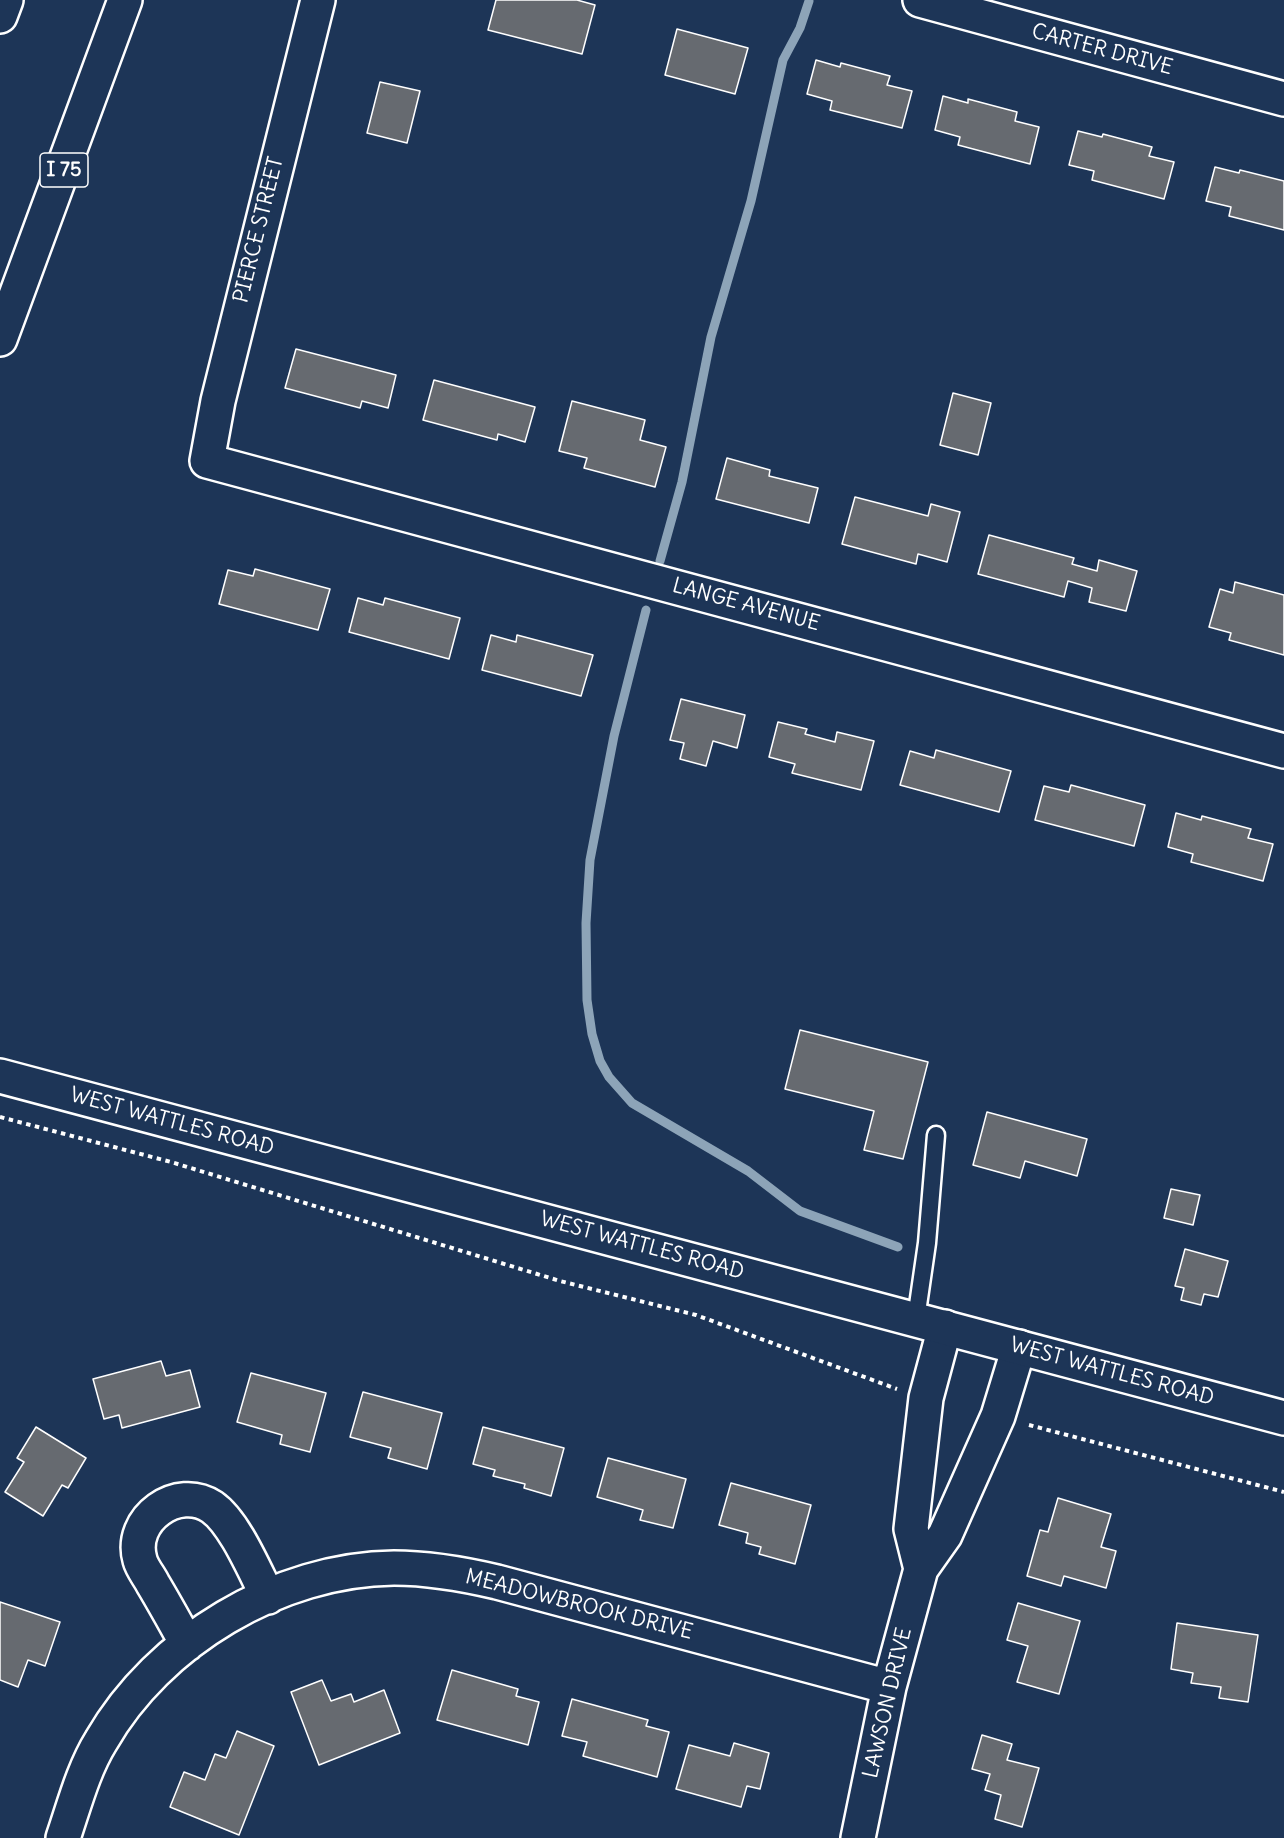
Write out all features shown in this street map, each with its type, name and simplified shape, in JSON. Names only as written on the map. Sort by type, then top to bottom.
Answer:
[{"type":"main road","points":[[0,16],[6,0]]},
{"type":"main road","name":"I 75","points":[[0,339],[125,0]]},
{"type":"main road","name":"PIERCE STREET","points":[[207,461],[218,401],[318,0]]},
{"type":"main road","name":"CARTER DRIVE","points":[[920,0],[1284,99]]},
{"type":"main road","name":"LANGE AVENUE","points":[[207,461],[1284,751]]},
{"type":"main road","name":"WEST WATTLES ROAD","points":[[0,1076],[1284,1418]]},
{"type":"main road","name":"LAWSON DRIVE","points":[[921,1569],[911,1529],[926,1398],[930,1323]]},
{"type":"main road","name":"LAWSON DRIVE","points":[[858,1838],[889,1687],[921,1569],[945,1535],[998,1416],[1019,1347]]},
{"type":"main road","points":[[187,1644],[140,1560],[139,1541],[143,1528],[152,1515],[165,1504],[181,1499],[197,1501],[212,1507],[225,1518],[268,1596]]},
{"type":"main road","name":"MEADOWBROOK DRIVE","points":[[63,1838],[88,1768],[114,1719],[149,1678],[187,1644],[223,1619],[268,1596],[319,1579],[355,1571],[393,1568],[433,1569],[497,1582],[889,1687]]},
{"type":"lane","points":[[930,1323],[927,1243],[936,1136]]},
{"type":"path","points":[[0,1117],[171,1162],[560,1281],[696,1316],[926,1398]]},
{"type":"path","points":[[998,1416],[1284,1492]]},
{"type":"building","points":[[496,0],[577,0],[595,5],[582,54],[488,30]]},
{"type":"building","points":[[677,29],[748,48],[735,94],[665,75]]},
{"type":"building","points":[[816,60],[840,67],[841,63],[890,76],[887,85],[912,91],[902,128],[830,110],[832,101],[807,94]]},
{"type":"building","points":[[380,82],[420,91],[407,143],[367,133]]},
{"type":"building","points":[[943,96],[968,103],[968,99],[1017,112],[1015,121],[1039,127],[1030,164],[958,145],[960,137],[935,130]]},
{"type":"building","points":[[1078,131],[1102,137],[1103,134],[1152,147],[1149,156],[1174,162],[1164,199],[1092,180],[1094,171],[1069,165]]},
{"type":"building","points":[[1215,167],[1239,173],[1240,170],[1284,181],[1284,230],[1229,216],[1231,207],[1206,201]]},
{"type":"building","points":[[296,349],[396,375],[388,408],[362,401],[360,408],[285,388]]},
{"type":"building","points":[[434,380],[535,407],[525,442],[498,434],[497,440],[423,420]]},
{"type":"building","points":[[953,393],[991,403],[978,455],[940,445]]},
{"type":"building","points":[[572,401],[645,420],[640,440],[666,447],[655,487],[584,468],[587,458],[559,451]]},
{"type":"building","points":[[727,458],[770,470],[769,476],[818,488],[809,523],[716,499]]},
{"type":"building","points":[[855,497],[928,516],[931,504],[960,512],[947,562],[918,554],[916,564],[842,544]]},
{"type":"building","points":[[989,535],[1074,558],[1072,564],[1097,571],[1099,560],[1137,571],[1126,611],[1089,602],[1092,588],[1068,581],[1064,597],[978,574]]},
{"type":"building","points":[[255,569],[330,589],[318,630],[219,604],[228,570],[253,576]]},
{"type":"building","points":[[1235,582],[1284,595],[1284,655],[1229,640],[1231,633],[1209,627],[1220,589],[1233,593]]},
{"type":"building","points":[[358,598],[383,605],[385,598],[460,618],[449,659],[349,632]]},
{"type":"building","points":[[491,635],[516,642],[517,635],[593,655],[581,696],[482,670]]},
{"type":"building","points":[[681,699],[745,715],[737,748],[713,741],[706,766],[680,759],[684,743],[670,740]]},
{"type":"building","points":[[778,722],[807,729],[805,734],[835,742],[837,732],[874,741],[861,790],[792,773],[795,764],[769,757]]},
{"type":"building","points":[[936,750],[1011,771],[999,812],[900,785],[910,751],[934,758]]},
{"type":"building","points":[[1071,785],[1145,805],[1134,846],[1035,820],[1044,786],[1069,792]]},
{"type":"building","points":[[1176,813],[1201,820],[1202,816],[1251,829],[1248,838],[1273,844],[1263,881],[1191,862],[1193,854],[1168,847]]},
{"type":"building","points":[[800,1030],[928,1062],[903,1159],[864,1150],[874,1111],[785,1089]]},
{"type":"building","points":[[987,1112],[1087,1139],[1077,1176],[1025,1161],[1020,1178],[973,1165]]},
{"type":"building","points":[[1171,1189],[1200,1195],[1193,1225],[1164,1218]]},
{"type":"building","points":[[1185,1249],[1228,1261],[1218,1297],[1204,1294],[1201,1305],[1181,1300],[1184,1288],[1175,1286]]},
{"type":"building","points":[[161,1361],[166,1376],[190,1370],[200,1407],[122,1428],[119,1415],[104,1419],[93,1379]]},
{"type":"building","points":[[251,1373],[326,1393],[310,1452],[280,1444],[282,1435],[237,1422]]},
{"type":"building","points":[[363,1392],[442,1413],[427,1469],[388,1458],[391,1448],[350,1437]]},
{"type":"building","points":[[36,1427],[86,1458],[68,1488],[62,1485],[43,1516],[5,1492],[24,1462],[17,1458]]},
{"type":"building","points":[[483,1427],[564,1448],[551,1496],[524,1488],[525,1484],[493,1476],[495,1470],[473,1464]]},
{"type":"building","points":[[608,1458],[686,1479],[673,1528],[640,1520],[643,1510],[597,1497]]},
{"type":"building","points":[[731,1483],[811,1505],[795,1564],[759,1554],[761,1547],[746,1543],[748,1533],[719,1525]]},
{"type":"building","points":[[1058,1498],[1111,1514],[1101,1547],[1116,1551],[1106,1588],[1064,1576],[1061,1586],[1027,1576],[1040,1530],[1048,1532]]},
{"type":"building","points":[[0,1602],[60,1622],[45,1666],[28,1660],[18,1687],[0,1680]]},
{"type":"building","points":[[1018,1603],[1080,1621],[1059,1694],[1017,1682],[1028,1646],[1007,1640]]},
{"type":"building","points":[[1177,1623],[1258,1635],[1248,1702],[1219,1698],[1221,1687],[1191,1683],[1193,1673],[1171,1669]]},
{"type":"building","points":[[452,1670],[518,1689],[516,1696],[539,1702],[528,1745],[437,1720]]},
{"type":"building","points":[[322,1680],[331,1701],[351,1694],[354,1702],[384,1690],[400,1733],[319,1765],[291,1692]]},
{"type":"building","points":[[572,1699],[648,1720],[646,1726],[669,1732],[657,1777],[583,1756],[587,1742],[562,1736]]},
{"type":"building","points":[[237,1731],[274,1746],[239,1835],[170,1807],[184,1772],[205,1780],[215,1754],[226,1758]]},
{"type":"building","points":[[982,1735],[1012,1744],[1007,1760],[1039,1768],[1022,1827],[995,1819],[1001,1795],[985,1790],[990,1774],[972,1769]]},
{"type":"building","points":[[734,1743],[769,1753],[760,1789],[747,1786],[741,1807],[676,1789],[689,1745],[730,1756]]},
{"type":"waterway","points":[[660,561],[682,482],[711,337],[751,201],[783,60],[800,28],[809,1]]},
{"type":"waterway","points":[[646,610],[614,736],[590,860],[586,923],[587,1000],[592,1034],[600,1061],[609,1077],[632,1103],[748,1171],[800,1211],[898,1247]]}]
